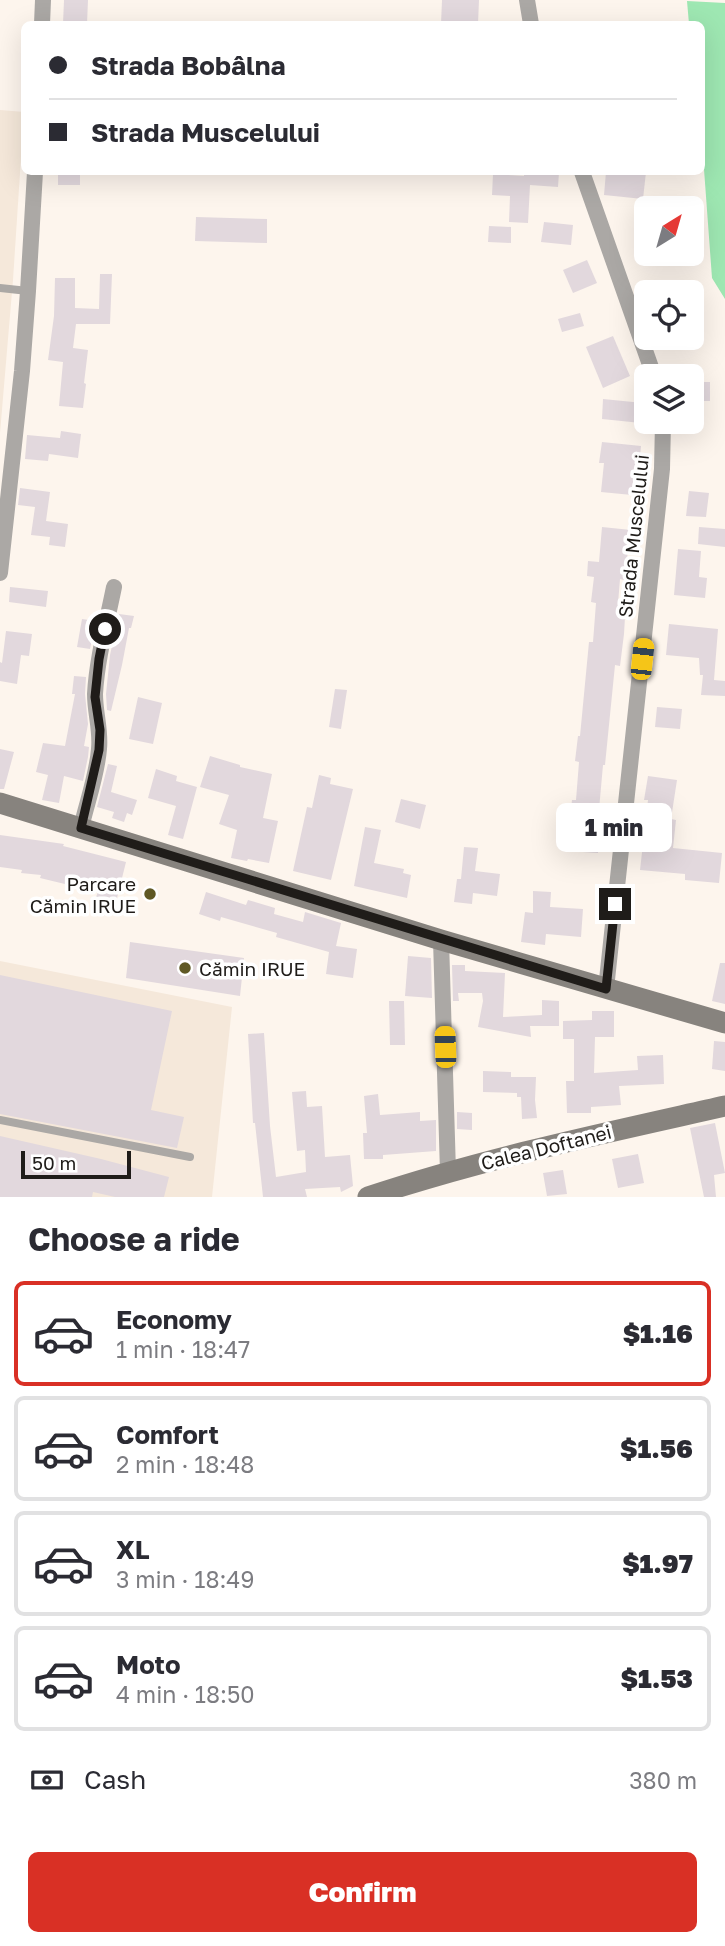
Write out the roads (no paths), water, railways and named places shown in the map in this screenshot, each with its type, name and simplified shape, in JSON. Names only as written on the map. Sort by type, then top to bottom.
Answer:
[{"type":"main road","points":[[0,803],[441,940],[725,1023]]},
{"type":"main road","name":"Calea Doftanei","points":[[369,1197],[542,1147],[725,1106]]},
{"type":"street","points":[[42,21],[43,0]]},
{"type":"street","points":[[527,0],[530,21]]},
{"type":"street","points":[[0,573],[28,291],[34,175]]},
{"type":"street","points":[[583,175],[650,364]]},
{"type":"street","name":"Strada Muscelului","points":[[606,989],[662,469],[663,434]]},
{"type":"street","points":[[81,828],[99,750],[100,730],[95,697],[99,659],[114,587]]},
{"type":"street","points":[[441,940],[448,1172]]},
{"type":"lane","points":[[0,288],[28,291]]},
{"type":"lane","points":[[0,1120],[190,1157]]},
{"type":"place","name":"Parcare Cămin IRUE","points":[[150,894]]},
{"type":"place","name":"Cămin IRUE","points":[[185,968]]}]
